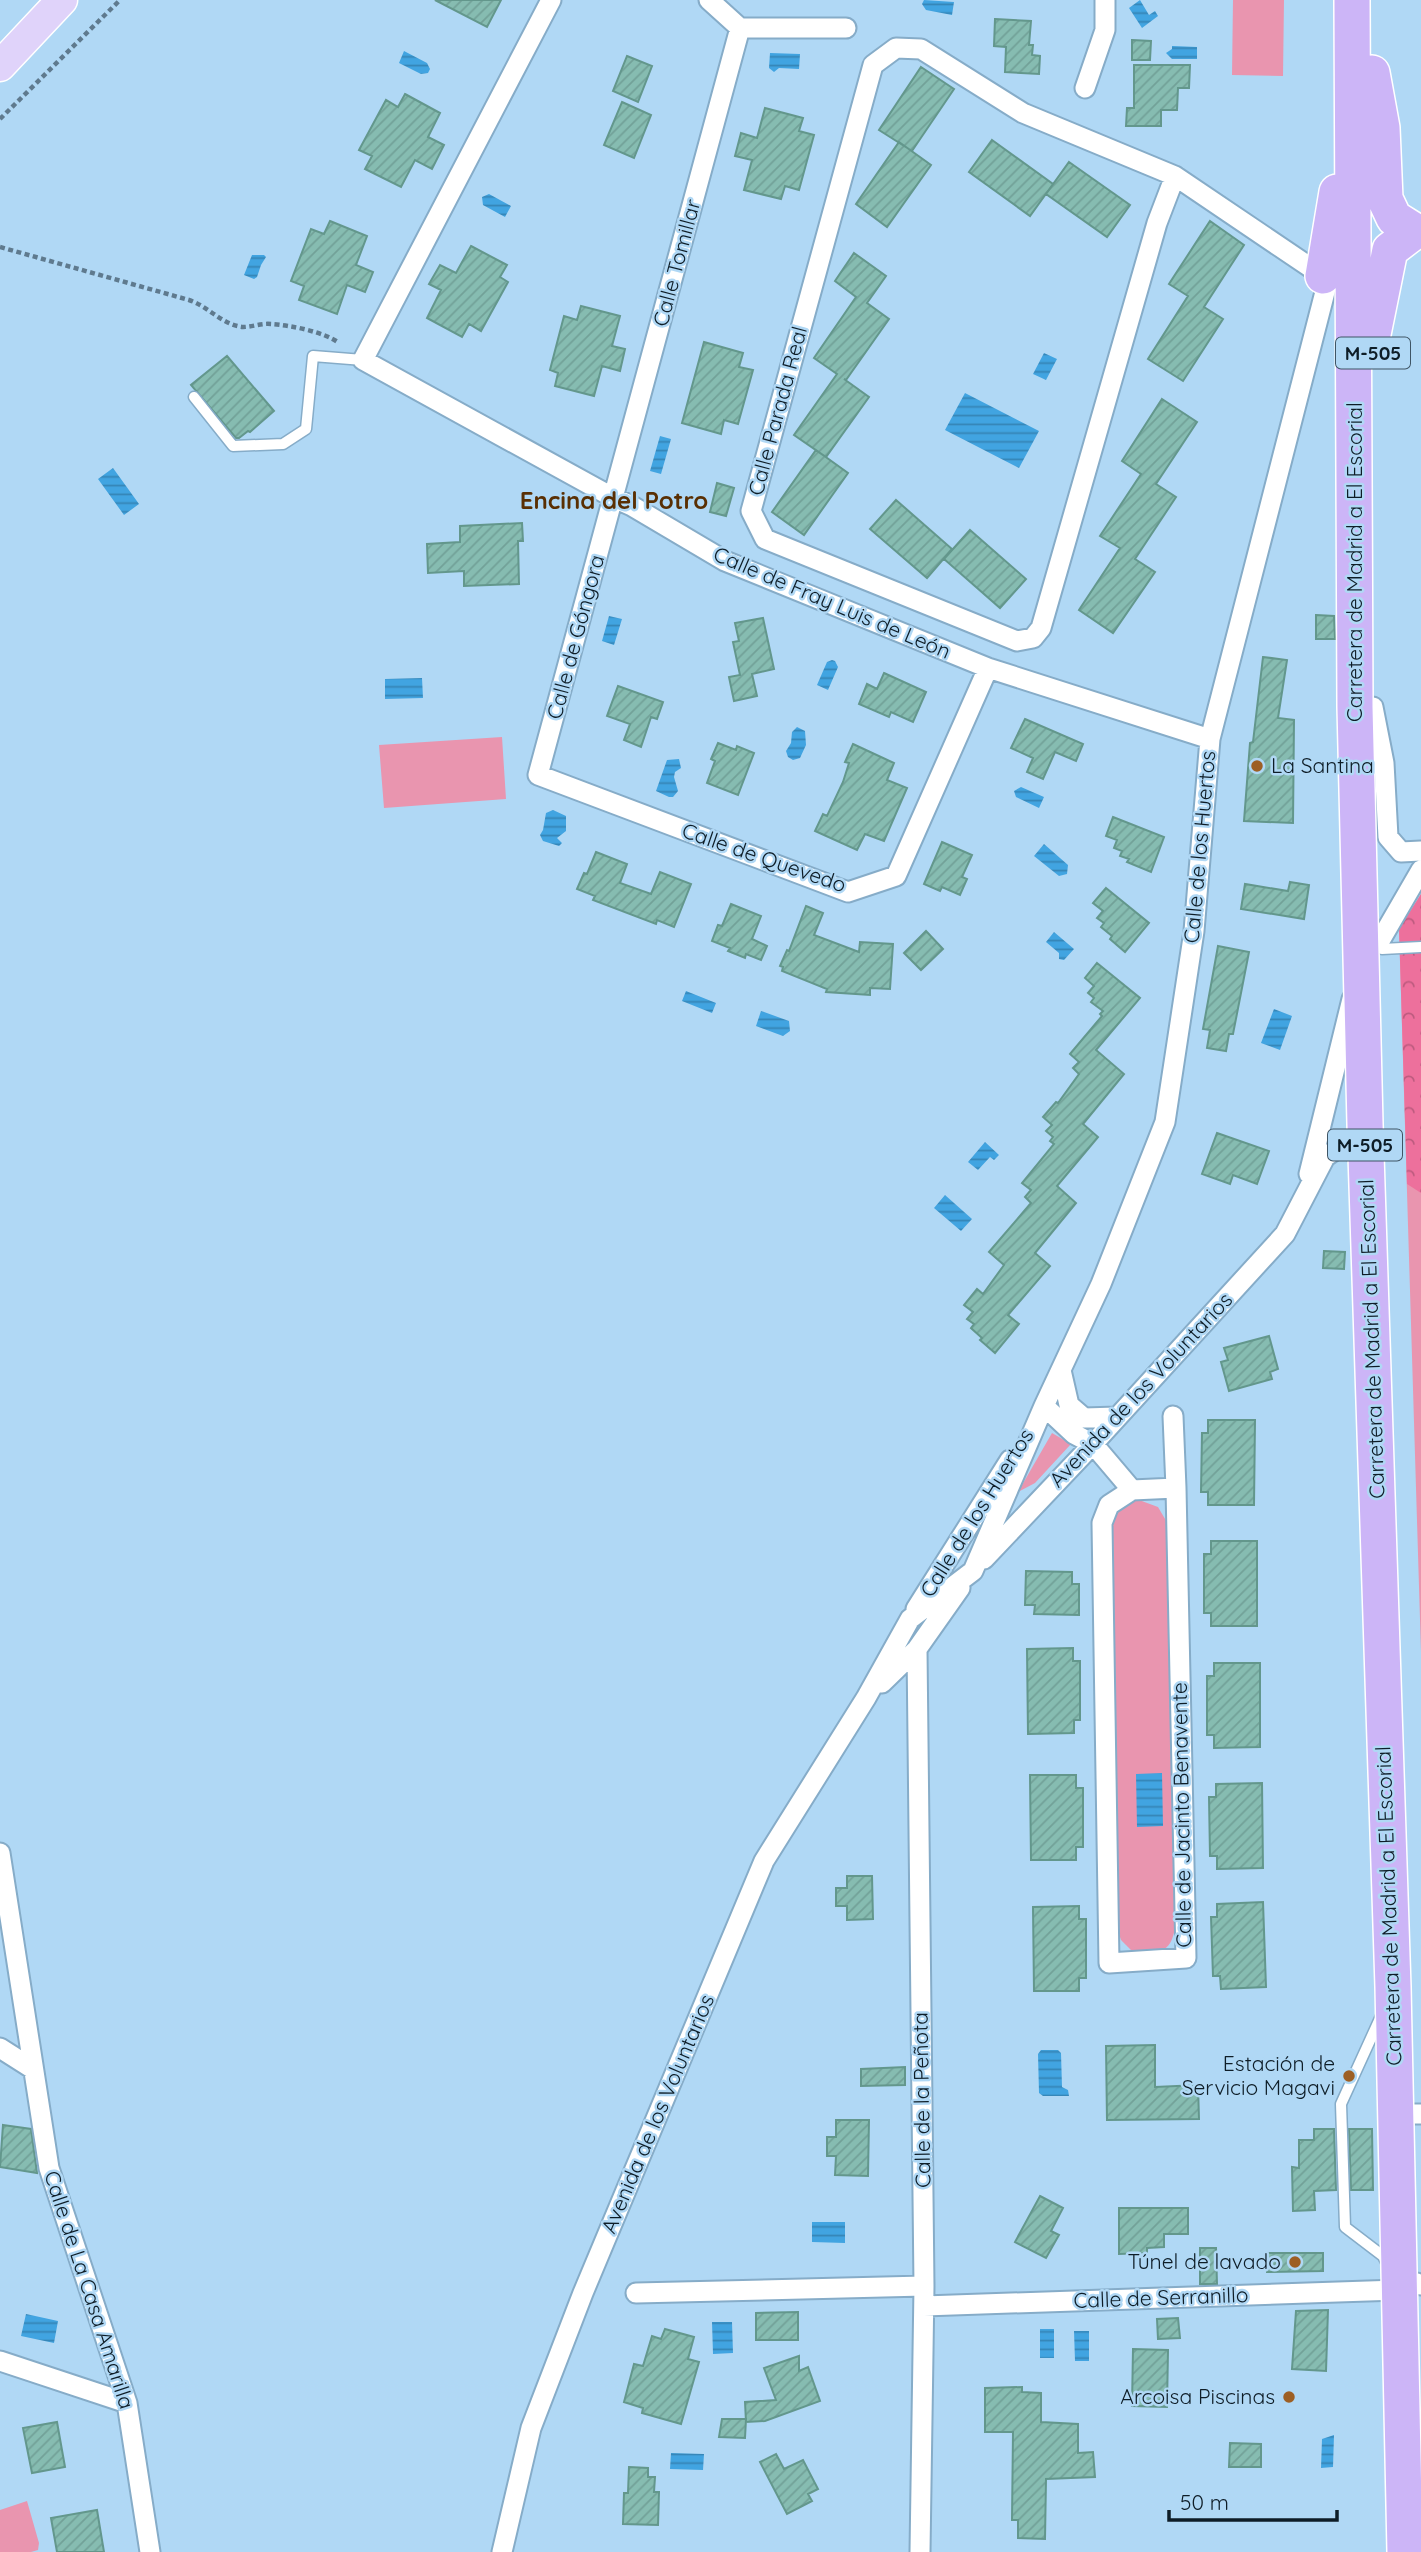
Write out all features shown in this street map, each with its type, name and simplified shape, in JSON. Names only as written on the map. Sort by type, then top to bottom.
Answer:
[{"type":"highway","name":"Carretera de Madrid a El Escorial","points":[[1353,0],[1355,693],[1375,949],[1366,1168],[1393,1987],[1421,2389]]},
{"type":"highway","name":"Carretera de Madrid a El Escorial","points":[[1371,0],[1375,949],[1417,2114],[1405,2552]]},
{"type":"highway","points":[[1372,73],[1382,128],[1385,200],[1394,218],[1418,231],[1390,250],[1373,334]]},
{"type":"highway","points":[[1323,276],[1334,203],[1353,138]]},
{"type":"main road","points":[[0,66],[62,0]]},
{"type":"street","points":[[363,360],[551,0]]},
{"type":"street","points":[[709,0],[740,28],[846,28]]},
{"type":"street","points":[[1085,88],[1105,30],[1105,0]]},
{"type":"street","name":"Calle Tomillar","points":[[614,498],[740,28]]},
{"type":"street","name":"Calle Parada Real","points":[[1175,176],[1157,223],[1041,628],[1033,638],[1017,640],[765,540],[751,511],[873,65],[896,48],[921,50],[1023,113],[1175,176],[1323,276]]},
{"type":"street","name":"Calle de los Huertos","points":[[973,1571],[1044,1406],[1101,1284],[1164,1122],[1194,931],[1210,739],[1326,288],[1323,276]]},
{"type":"street","name":"Calle de Fray Luis de León","points":[[363,360],[632,506],[725,561],[988,668],[1210,739]]},
{"type":"street","name":"Calle de Góngora","points":[[538,775],[614,498]]},
{"type":"street","name":"Calle de Quevedo","points":[[538,775],[848,892],[896,876],[988,668]]},
{"type":"street","points":[[1373,707],[1384,763],[1388,837],[1401,852],[1421,851]]},
{"type":"street","name":"Avenida de los Voluntarios","points":[[1301,1203],[1375,949],[1421,870]]},
{"type":"street","name":"Avenida de los Voluntarios","points":[[866,1698],[918,1648],[973,1571],[1285,1234],[1319,1166],[1331,1152],[1338,1148],[1353,1151],[1366,1168]]},
{"type":"street","points":[[1061,1370],[1069,1405],[1084,1418],[1117,1417]]},
{"type":"street","points":[[1044,1406],[1074,1434],[1093,1444],[1132,1490],[1176,1488]]},
{"type":"street","name":"Calle de los Huertos","points":[[910,1619],[1044,1406]]},
{"type":"street","name":"Calle de Jacinto Benavente","points":[[1132,1490],[1109,1505],[1102,1523],[1109,1963],[1186,1958],[1173,1416]]},
{"type":"street","name":"Avenida de los Voluntarios","points":[[502,2552],[531,2428],[583,2293],[764,1861],[866,1698],[910,1619],[973,1571]]},
{"type":"street","name":"Calle de la Peñota","points":[[918,1648],[924,2296],[920,2552]]},
{"type":"street","name":"Calle de La Casa Amarilla","points":[[0,1853],[49,2168],[127,2403],[150,2552]]},
{"type":"street","points":[[0,2048],[33,2069]]},
{"type":"street","name":"Calle de Serranillo","points":[[636,2293],[924,2296],[1412,2286]]},
{"type":"street","points":[[0,2361],[127,2403]]},
{"type":"lane","points":[[194,397],[233,446],[283,444],[306,429],[313,356],[363,360]]},
{"type":"lane","points":[[1375,949],[1421,947]]},
{"type":"lane","points":[[1393,1987],[1341,2104],[1345,2227],[1383,2256],[1412,2286]]},
{"type":"path","points":[[0,119],[120,0]]},
{"type":"path","points":[[0,247],[189,300],[198,303],[214,316],[242,327],[269,323],[330,336],[363,360]]},
{"type":"shaded area","points":[[1233,0],[1284,0],[1283,76],[1232,75]]},
{"type":"shaded area","points":[[502,737],[506,799],[384,808],[379,745]]},
{"type":"shaded area","points":[[1421,894],[1421,1652],[1399,929]]},
{"type":"shaded area","points":[[1052,1433],[1071,1444],[1035,1483],[1018,1492]]},
{"type":"shaded area","points":[[1139,1500],[1158,1507],[1168,1524],[1175,1927],[1167,1947],[1157,1952],[1135,1954],[1121,1940],[1118,1931],[1111,1525],[1121,1508]]},
{"type":"shaded area","points":[[27,2501],[39,2543],[38,2550],[0,2552],[0,2510]]},
{"type":"green space","points":[[1421,894],[1421,1193],[1407,1184],[1399,929]]},
{"type":"water","points":[[924,0],[954,2],[952,15],[926,10],[922,4]]},
{"type":"water","points":[[1140,0],[1149,15],[1155,11],[1158,16],[1142,28],[1129,8]]},
{"type":"water","points":[[1172,46],[1197,47],[1197,59],[1172,59],[1166,53]]},
{"type":"water","points":[[404,51],[427,63],[430,69],[428,73],[421,74],[399,63]]},
{"type":"water","points":[[770,53],[800,54],[799,69],[779,68],[774,72],[769,68]]},
{"type":"water","points":[[489,194],[511,206],[505,217],[483,205],[482,197]]},
{"type":"water","points":[[252,255],[266,257],[254,279],[244,275]]},
{"type":"water","points":[[1044,353],[1057,359],[1046,380],[1033,374]]},
{"type":"water","points":[[965,393],[1039,431],[1019,468],[945,430]]},
{"type":"water","points":[[660,436],[671,439],[661,474],[650,471]]},
{"type":"water","points":[[113,468],[139,504],[124,515],[98,479]]},
{"type":"water","points":[[609,616],[622,619],[614,645],[602,641]]},
{"type":"water","points":[[832,660],[838,667],[828,690],[817,685],[827,662]]},
{"type":"water","points":[[422,678],[423,698],[385,699],[385,679]]},
{"type":"water","points":[[797,727],[805,731],[806,745],[800,758],[793,760],[788,757],[786,751],[791,743],[792,732]]},
{"type":"water","points":[[679,759],[681,768],[675,772],[674,777],[678,791],[673,797],[669,797],[656,791],[667,760]]},
{"type":"water","points":[[1021,787],[1044,797],[1039,808],[1016,797],[1014,791]]},
{"type":"water","points":[[553,810],[566,816],[566,831],[557,838],[562,843],[559,846],[543,841],[540,835],[546,813]]},
{"type":"water","points":[[1044,844],[1068,865],[1067,874],[1059,876],[1034,856]]},
{"type":"water","points":[[1054,932],[1074,949],[1064,960],[1059,959],[1059,953],[1046,942]]},
{"type":"water","points":[[686,991],[716,1003],[712,1013],[682,1001]]},
{"type":"water","points":[[1274,1009],[1292,1016],[1280,1050],[1261,1043]]},
{"type":"water","points":[[761,1011],[789,1021],[790,1031],[783,1036],[756,1026]]},
{"type":"water","points":[[985,1142],[999,1155],[994,1160],[990,1157],[978,1170],[968,1162]]},
{"type":"water","points":[[945,1195],[972,1219],[961,1231],[934,1208]]},
{"type":"water","points":[[1162,1773],[1163,1826],[1137,1827],[1136,1774]]},
{"type":"water","points":[[1041,2050],[1058,2050],[1061,2053],[1062,2087],[1068,2090],[1069,2096],[1043,2096],[1039,2093],[1038,2054]]},
{"type":"water","points":[[812,2222],[845,2222],[845,2243],[812,2242]]},
{"type":"water","points":[[26,2314],[58,2321],[54,2343],[21,2336]]},
{"type":"water","points":[[712,2322],[732,2322],[733,2353],[713,2354]]},
{"type":"water","points":[[1040,2329],[1054,2329],[1054,2358],[1040,2358]]},
{"type":"water","points":[[1074,2331],[1089,2331],[1089,2361],[1075,2361]]},
{"type":"water","points":[[1334,2435],[1333,2467],[1321,2468],[1322,2439]]},
{"type":"water","points":[[671,2453],[704,2454],[703,2470],[670,2469]]},
{"type":"building","points":[[435,0],[501,0],[487,27]]},
{"type":"building","points":[[995,19],[1031,21],[1029,45],[1033,45],[1032,55],[1040,56],[1039,74],[1005,72],[1006,47],[994,46]]},
{"type":"building","points":[[1132,40],[1151,41],[1150,60],[1132,60]]},
{"type":"building","points":[[627,56],[652,66],[638,102],[613,91]]},
{"type":"building","points":[[1134,65],[1190,65],[1189,88],[1178,88],[1177,110],[1161,110],[1161,126],[1126,126],[1127,108],[1134,108]]},
{"type":"building","points":[[921,67],[954,89],[912,151],[879,130]]},
{"type":"building","points":[[405,94],[440,113],[428,137],[444,145],[432,169],[415,160],[401,187],[365,169],[372,156],[359,150],[386,100],[398,107]]},
{"type":"building","points":[[622,102],[651,115],[634,158],[604,145]]},
{"type":"building","points":[[765,108],[803,118],[799,131],[814,135],[799,190],[785,186],[781,199],[744,190],[752,160],[735,156],[741,133],[757,138]]},
{"type":"building","points":[[992,140],[1053,184],[1030,216],[969,172]]},
{"type":"building","points":[[899,142],[931,165],[887,227],[856,204]]},
{"type":"building","points":[[1069,162],[1130,205],[1107,237],[1046,194]]},
{"type":"building","points":[[330,221],[367,236],[356,265],[373,272],[365,292],[347,285],[337,314],[299,300],[304,286],[291,281],[311,229],[324,234]]},
{"type":"building","points":[[1210,221],[1244,245],[1204,307],[1223,319],[1183,381],[1148,359],[1188,296],[1169,284]]},
{"type":"building","points":[[471,246],[507,265],[500,277],[508,282],[481,331],[469,324],[462,337],[427,318],[441,290],[429,284],[440,265],[456,273]]},
{"type":"building","points":[[854,253],[886,276],[867,303],[889,319],[846,380],[844,379],[869,397],[826,457],[794,435],[837,374],[814,358],[856,297],[835,281]]},
{"type":"building","points":[[581,306],[620,316],[612,346],[625,349],[620,371],[602,366],[594,396],[555,386],[558,373],[550,370],[564,316],[577,320]]},
{"type":"building","points":[[704,342],[743,353],[739,367],[753,370],[738,424],[724,420],[721,434],[682,423]]},
{"type":"building","points":[[227,356],[274,411],[239,438],[236,438],[191,385]]},
{"type":"building","points":[[1162,399],[1197,422],[1156,484],[1176,497],[1135,559],[1155,572],[1113,633],[1079,610],[1120,548],[1100,536],[1141,474],[1122,461]]},
{"type":"building","points":[[816,450],[848,473],[804,535],[772,512]]},
{"type":"building","points":[[717,483],[734,488],[726,516],[710,512]]},
{"type":"building","points":[[896,500],[952,549],[927,578],[870,529]]},
{"type":"building","points":[[522,523],[523,541],[518,541],[519,584],[464,586],[464,571],[428,573],[427,544],[460,542],[460,526]]},
{"type":"building","points":[[970,530],[1026,579],[1000,608],[944,559]]},
{"type":"building","points":[[1316,615],[1334,616],[1335,639],[1316,639]]},
{"type":"building","points":[[763,618],[774,669],[752,674],[757,696],[734,701],[729,677],[740,675],[733,642],[739,641],[735,623]]},
{"type":"building","points":[[1263,657],[1287,660],[1278,718],[1294,720],[1293,823],[1244,821],[1250,743],[1253,742]]},
{"type":"building","points":[[884,673],[926,692],[913,722],[891,712],[889,717],[859,704],[867,684],[877,689]]},
{"type":"building","points":[[618,686],[663,702],[657,719],[651,717],[641,747],[624,740],[630,724],[607,716]]},
{"type":"building","points":[[1025,719],[1083,744],[1076,761],[1055,752],[1043,779],[1027,772],[1033,758],[1011,748]]},
{"type":"building","points":[[718,743],[736,750],[737,746],[754,753],[738,795],[707,783],[715,761],[711,759]]},
{"type":"building","points":[[853,744],[894,763],[887,780],[907,788],[884,841],[865,834],[857,850],[815,831],[823,814],[827,816],[843,782],[849,763],[845,762]]},
{"type":"building","points":[[1113,817],[1164,837],[1151,872],[1127,862],[1129,859],[1120,856],[1122,851],[1114,848],[1117,840],[1106,836]]},
{"type":"building","points":[[942,842],[972,855],[962,877],[967,879],[960,895],[942,887],[940,891],[924,884]]},
{"type":"building","points":[[596,852],[627,864],[620,883],[651,894],[660,872],[691,884],[674,927],[657,920],[656,924],[593,900],[595,896],[577,889]]},
{"type":"building","points":[[1290,882],[1309,885],[1304,919],[1241,909],[1245,884],[1288,891]]},
{"type":"building","points":[[1106,888],[1149,923],[1125,952],[1110,939],[1112,936],[1101,927],[1104,923],[1097,918],[1103,911],[1093,903]]},
{"type":"building","points":[[731,904],[761,916],[752,939],[767,946],[761,960],[746,954],[745,958],[712,941]]},
{"type":"building","points":[[806,906],[823,913],[814,935],[859,952],[860,942],[893,944],[890,989],[870,988],[870,995],[826,992],[827,989],[782,971],[783,967],[780,966],[787,950],[789,951]]},
{"type":"building","points":[[926,931],[943,949],[921,970],[904,953]]},
{"type":"building","points":[[1218,946],[1249,952],[1233,1034],[1229,1034],[1226,1051],[1207,1048],[1210,1030],[1203,1029]]},
{"type":"building","points":[[1097,963],[1140,998],[1096,1050],[1124,1074],[1083,1124],[1098,1137],[1057,1186],[1076,1203],[1035,1253],[1050,1266],[1008,1315],[1019,1324],[995,1353],[971,1328],[974,1324],[967,1319],[973,1312],[964,1305],[977,1289],[983,1294],[1004,1265],[989,1252],[1031,1203],[1025,1197],[1031,1190],[1022,1183],[1054,1144],[1050,1141],[1053,1137],[1046,1131],[1052,1125],[1043,1117],[1058,1103],[1079,1074],[1073,1068],[1079,1062],[1070,1054],[1102,1016],[1100,1014],[1103,1011],[1091,1002],[1094,998],[1088,993],[1094,986],[1085,978]]},
{"type":"building","points":[[1217,1133],[1269,1151],[1257,1184],[1233,1175],[1230,1184],[1202,1174]]},
{"type":"building","points":[[1324,1251],[1345,1252],[1344,1269],[1323,1268]]},
{"type":"building","points":[[1269,1336],[1278,1369],[1270,1372],[1272,1379],[1229,1391],[1221,1362],[1228,1360],[1224,1348]]},
{"type":"building","points":[[1208,1420],[1255,1420],[1254,1505],[1208,1505],[1208,1492],[1201,1492],[1202,1433],[1208,1433]]},
{"type":"building","points":[[1211,1541],[1257,1541],[1257,1626],[1211,1626],[1211,1613],[1204,1613],[1204,1554],[1211,1554]]},
{"type":"building","points":[[1026,1571],[1072,1572],[1072,1584],[1079,1584],[1079,1615],[1034,1614],[1035,1605],[1025,1605]]},
{"type":"building","points":[[1073,1648],[1073,1661],[1080,1661],[1080,1720],[1074,1720],[1074,1733],[1028,1734],[1027,1649]]},
{"type":"building","points":[[1214,1663],[1260,1663],[1260,1747],[1214,1748],[1214,1735],[1207,1735],[1207,1676],[1214,1676]]},
{"type":"building","points":[[1030,1775],[1076,1775],[1076,1788],[1083,1788],[1083,1847],[1076,1847],[1076,1860],[1031,1860]]},
{"type":"building","points":[[1262,1783],[1263,1868],[1217,1869],[1217,1856],[1210,1856],[1209,1797],[1216,1797],[1216,1784]]},
{"type":"building","points":[[847,1876],[872,1876],[873,1919],[847,1920],[847,1906],[836,1906],[836,1888],[847,1888]]},
{"type":"building","points":[[1263,1902],[1266,1987],[1221,1989],[1220,1976],[1213,1976],[1211,1917],[1217,1917],[1217,1904]]},
{"type":"building","points":[[1079,1906],[1079,1919],[1086,1919],[1086,1978],[1079,1978],[1079,1991],[1034,1991],[1033,1907]]},
{"type":"building","points":[[1155,2045],[1155,2087],[1198,2085],[1199,2119],[1107,2120],[1106,2046]]},
{"type":"building","points":[[905,2067],[905,2085],[861,2086],[861,2069]]},
{"type":"building","points":[[836,2120],[869,2120],[868,2176],[835,2175],[836,2156],[827,2156],[827,2137],[836,2137]]},
{"type":"building","points":[[3,2125],[31,2129],[37,2173],[0,2167]]},
{"type":"building","points":[[1314,2129],[1334,2129],[1336,2190],[1314,2191],[1315,2210],[1293,2211],[1292,2167],[1299,2168],[1299,2140],[1314,2140]]},
{"type":"building","points":[[1349,2129],[1372,2129],[1373,2190],[1351,2190]]},
{"type":"building","points":[[1040,2196],[1063,2208],[1051,2231],[1059,2235],[1046,2258],[1015,2242]]},
{"type":"building","points":[[1119,2208],[1188,2208],[1188,2234],[1164,2234],[1164,2247],[1147,2248],[1147,2253],[1119,2254]]},
{"type":"building","points":[[1200,2248],[1216,2248],[1217,2284],[1200,2284]]},
{"type":"building","name":"Túnel de lavado","points":[[1267,2253],[1323,2253],[1323,2271],[1267,2272]]},
{"type":"building","points":[[1328,2310],[1326,2371],[1292,2369],[1296,2311]]},
{"type":"building","points":[[798,2312],[798,2340],[756,2340],[756,2313]]},
{"type":"building","points":[[1178,2318],[1180,2338],[1158,2339],[1157,2319]]},
{"type":"building","points":[[665,2329],[694,2337],[688,2359],[699,2362],[681,2424],[642,2413],[643,2408],[624,2402],[634,2364],[643,2366],[652,2336],[661,2339]]},
{"type":"building","points":[[1133,2349],[1168,2350],[1167,2407],[1132,2406]]},
{"type":"building","points":[[799,2356],[799,2371],[808,2367],[820,2401],[765,2421],[746,2422],[745,2402],[776,2400],[764,2368]]},
{"type":"building","points":[[1022,2387],[1022,2392],[1041,2393],[1041,2422],[1078,2424],[1078,2453],[1093,2452],[1095,2477],[1046,2479],[1045,2539],[1018,2538],[1018,2520],[1012,2520],[1013,2432],[985,2432],[985,2388]]},
{"type":"building","points":[[722,2419],[746,2419],[745,2438],[719,2437]]},
{"type":"building","points":[[57,2422],[65,2467],[32,2473],[23,2428]]},
{"type":"building","points":[[1230,2443],[1261,2444],[1261,2467],[1229,2467]]},
{"type":"building","points":[[776,2454],[784,2469],[803,2460],[818,2489],[808,2494],[812,2501],[787,2514],[760,2462]]},
{"type":"building","points":[[629,2467],[648,2468],[648,2477],[655,2477],[654,2492],[659,2492],[658,2525],[623,2524],[624,2493],[628,2493]]},
{"type":"building","points":[[97,2510],[104,2552],[57,2552],[51,2518]]},
{"type":"place","name":"La Santina","points":[[1257,766]]},
{"type":"place","name":"Estación de Servicio Magavi","points":[[1349,2076]]},
{"type":"place","name":"Túnel de lavado","points":[[1295,2262]]},
{"type":"place","name":"Arcoisa Piscinas","points":[[1289,2397]]},
{"type":"district","name":"Encina del Potro","points":[[614,501]]}]
